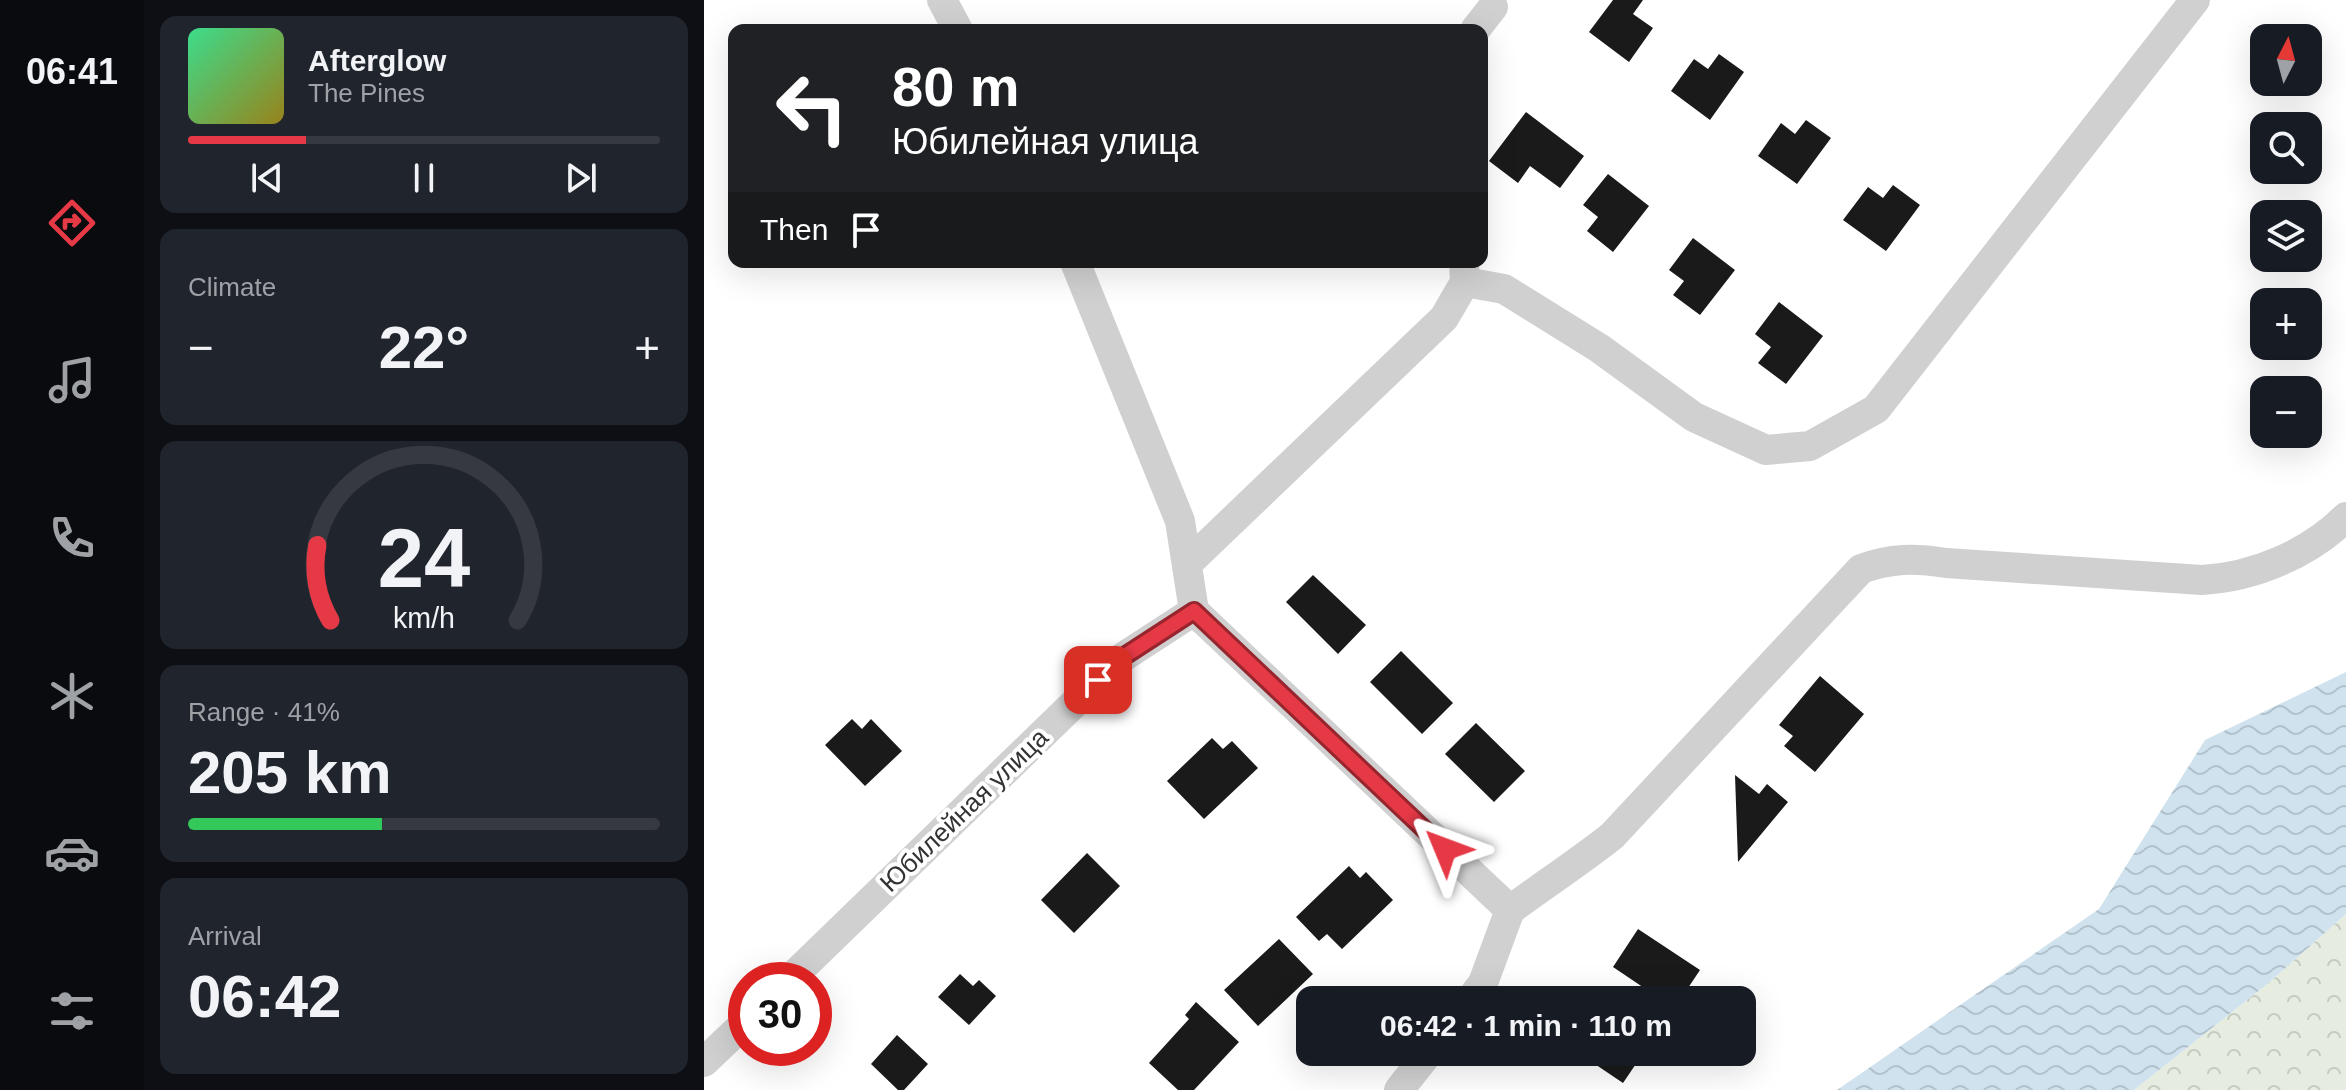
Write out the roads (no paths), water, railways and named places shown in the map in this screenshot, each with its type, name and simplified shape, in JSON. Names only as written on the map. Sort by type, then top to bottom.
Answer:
[{"type":"street","points":[[942,0],[955,24]]},
{"type":"street","points":[[1187,564],[1444,318],[1464,272],[1504,289],[1599,348],[1694,417],[1766,450],[1810,446],[1876,409],[2195,0]]},
{"type":"street","points":[[1077,268],[1180,521],[1194,611],[1510,910]]},
{"type":"street","points":[[1481,986],[1510,910],[1567,872],[1612,836],[1861,569],[1883,561],[1914,558],[1946,563],[2202,580],[2228,579],[2297,553],[2327,536],[2346,517]]},
{"type":"street","name":"Юбилейная улица","points":[[808,962],[1120,659],[1194,611]]},
{"type":"street","points":[[704,1062],[728,1039]]},
{"type":"street","points":[[1399,1090],[1418,1066]]},
{"type":"water","points":[[2346,672],[2346,914],[2271,981],[2134,1090],[1837,1090],[2099,909],[2205,740]]}]
